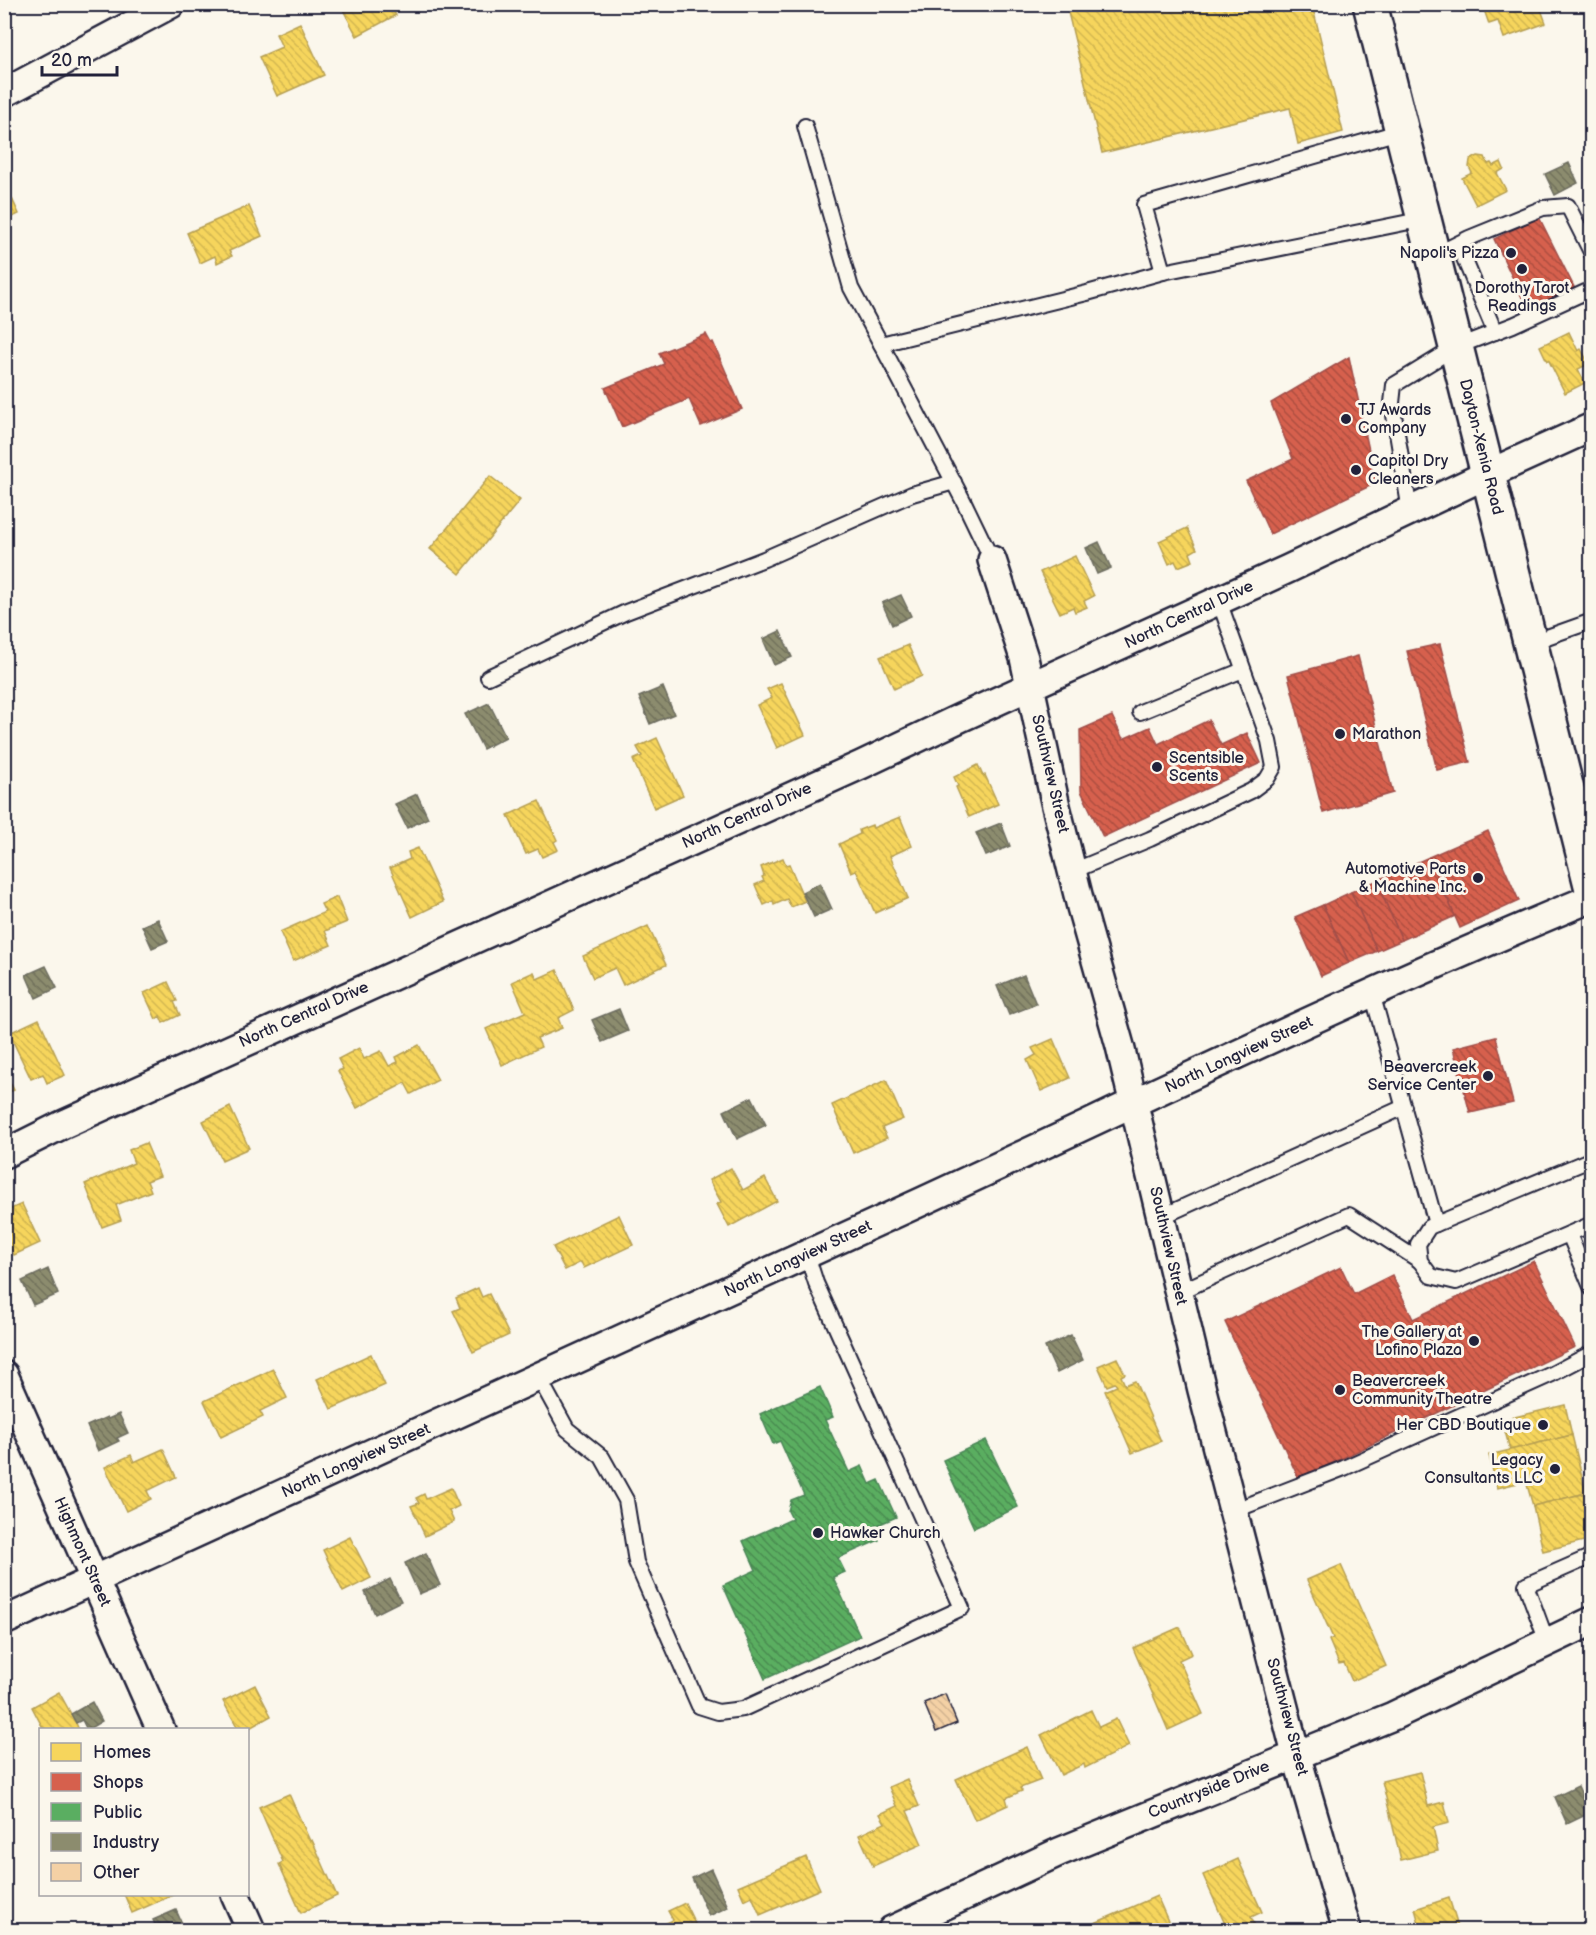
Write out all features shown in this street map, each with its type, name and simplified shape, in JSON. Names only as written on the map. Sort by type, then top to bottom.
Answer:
[{"type":"main road","name":"Dayton-Xenia Road","points":[[1370,4],[1424,219],[1445,250],[1456,347],[1592,889]]},
{"type":"street","points":[[4,93],[171,4]]},
{"type":"street","name":"North Central Drive","points":[[4,1154],[95,1110],[1219,601],[1592,427]]},
{"type":"street","name":"Southview Street","points":[[992,560],[1024,658],[1072,871],[1120,1046],[1233,1511],[1296,1754],[1347,1930]]},
{"type":"street","name":"North Longview Street","points":[[4,1621],[807,1255],[1474,946],[1592,898]]},
{"type":"street","name":"Highmont Street","points":[[4,1375],[160,1728]]},
{"type":"street","name":"Countryside Drive","points":[[892,1930],[1059,1852],[1393,1716],[1592,1621]]},
{"type":"street","points":[[236,1896],[251,1930]]},
{"type":"lane","points":[[805,126],[851,288],[954,482],[992,560]]},
{"type":"lane","points":[[1163,272],[1144,205],[1402,131]]},
{"type":"lane","points":[[1495,332],[1445,250],[1543,208],[1568,206],[1592,254]]},
{"type":"lane","points":[[881,344],[1163,272],[1424,219]]},
{"type":"lane","points":[[1410,511],[1392,403],[1394,384],[1456,347],[1592,289]]},
{"type":"lane","points":[[488,677],[626,612],[764,559],[912,494],[954,482]]},
{"type":"lane","points":[[1072,871],[1150,839],[1251,791],[1267,779],[1274,767],[1269,741],[1219,601]]},
{"type":"lane","points":[[1530,643],[1592,621]]},
{"type":"lane","points":[[1140,712],[1243,670]]},
{"type":"lane","points":[[1372,993],[1436,1224]]},
{"type":"lane","points":[[1161,1217],[1404,1107]]},
{"type":"lane","points":[[1420,1261],[1418,1244],[1429,1227],[1592,1159]]},
{"type":"lane","points":[[1179,1292],[1349,1215],[1420,1261],[1431,1276],[1456,1282],[1592,1224]]},
{"type":"lane","points":[[1569,1234],[1592,1289]]},
{"type":"lane","points":[[538,1378],[567,1429],[602,1457],[626,1500],[636,1562],[699,1706],[718,1712],[743,1709],[962,1608],[816,1283],[807,1255]]},
{"type":"lane","points":[[1233,1511],[1344,1468],[1552,1374],[1592,1353]]},
{"type":"lane","points":[[1547,1642],[1526,1585],[1592,1556]]},
{"type":"building: Homes","points":[[346,4],[410,4],[394,13],[396,15],[357,36],[342,8],[347,6]]},
{"type":"building: Homes","points":[[1066,4],[1312,4],[1343,132],[1298,144],[1290,108],[1102,153]]},
{"type":"building: Homes","points":[[1482,4],[1539,4],[1546,23],[1504,38],[1498,21],[1489,24]]},
{"type":"building: Homes","points":[[300,23],[324,75],[277,96],[259,57],[282,47],[276,34]]},
{"type":"building: Homes","points":[[1478,156],[1485,157],[1488,164],[1491,163],[1493,166],[1501,162],[1504,169],[1497,173],[1506,190],[1476,205],[1462,178],[1472,173],[1469,167],[1470,160]]},
{"type":"building: Homes","points":[[4,181],[19,214],[4,221]]},
{"type":"building: Homes","points":[[249,206],[262,236],[229,251],[232,256],[217,263],[215,256],[200,263],[187,233]]},
{"type":"building: Homes","points":[[1569,332],[1578,351],[1581,349],[1589,364],[1578,369],[1585,383],[1565,393],[1540,346]]},
{"type":"building: Homes","points":[[490,476],[520,500],[460,574],[430,549]]},
{"type":"building: Homes","points":[[1187,528],[1197,549],[1190,553],[1193,561],[1178,567],[1175,561],[1169,564],[1159,541]]},
{"type":"building: Homes","points":[[1075,556],[1094,596],[1084,601],[1087,607],[1075,612],[1073,607],[1060,613],[1040,572]]},
{"type":"building: Homes","points":[[908,645],[922,676],[894,689],[880,657]]},
{"type":"building: Homes","points":[[781,683],[805,735],[777,748],[757,705],[772,698],[767,689]]},
{"type":"building: Homes","points":[[657,738],[683,795],[654,808],[633,760],[642,756],[637,747]]},
{"type":"building: Homes","points":[[978,765],[998,804],[969,817],[954,777]]},
{"type":"building: Homes","points":[[539,801],[557,840],[554,842],[558,850],[542,857],[538,849],[526,854],[508,815]]},
{"type":"building: Homes","points":[[900,817],[912,846],[890,856],[908,898],[875,913],[856,870],[851,872],[839,844],[860,834],[859,830],[872,825],[873,828]]},
{"type":"building: Homes","points":[[418,848],[443,902],[412,917],[390,868],[410,859],[408,852]]},
{"type":"building: Homes","points":[[783,858],[786,865],[789,864],[805,901],[791,907],[787,899],[774,905],[773,901],[764,905],[755,885],[764,881],[761,867]]},
{"type":"building: Homes","points":[[337,897],[347,922],[325,931],[331,945],[293,961],[280,932],[325,912],[321,904]]},
{"type":"building: Homes","points":[[648,926],[666,965],[623,985],[615,968],[593,978],[583,956]]},
{"type":"building: Homes","points":[[557,970],[574,1010],[558,1018],[562,1028],[537,1038],[541,1047],[502,1065],[486,1029],[525,1012],[512,982],[534,972],[537,979]]},
{"type":"building: Homes","points":[[168,982],[177,1001],[174,1002],[180,1015],[163,1023],[160,1016],[156,1019],[144,993]]},
{"type":"building: Homes","points":[[39,1019],[65,1075],[47,1083],[43,1074],[31,1079],[9,1033]]},
{"type":"building: Homes","points":[[1053,1039],[1070,1078],[1041,1091],[1027,1060],[1036,1055],[1032,1048]]},
{"type":"building: Homes","points":[[419,1045],[438,1080],[411,1094],[405,1083],[357,1108],[338,1071],[343,1069],[338,1059],[359,1048],[364,1059],[381,1051],[389,1066],[398,1062],[396,1057]]},
{"type":"building: Homes","points":[[4,1070],[14,1090],[4,1094]]},
{"type":"building: Homes","points":[[886,1080],[903,1119],[882,1128],[887,1138],[853,1153],[832,1105]]},
{"type":"building: Homes","points":[[230,1107],[249,1148],[222,1160],[203,1121]]},
{"type":"building: Homes","points":[[146,1143],[160,1176],[147,1181],[151,1191],[116,1205],[121,1220],[102,1227],[85,1184],[134,1163],[129,1150]]},
{"type":"building: Homes","points":[[731,1168],[743,1190],[765,1178],[777,1201],[729,1227],[717,1204],[721,1202],[709,1180]]},
{"type":"building: Homes","points":[[22,1204],[40,1243],[14,1255],[4,1236],[4,1212]]},
{"type":"building: Homes","points":[[619,1215],[633,1245],[584,1268],[581,1262],[565,1270],[553,1247]]},
{"type":"building: Homes","points":[[478,1288],[482,1297],[489,1294],[509,1335],[473,1352],[453,1311],[460,1308],[456,1298]]},
{"type":"building: Homes","points":[[371,1354],[385,1385],[331,1409],[317,1379]]},
{"type":"building: Homes","points":[[1117,1358],[1125,1374],[1121,1376],[1125,1385],[1135,1381],[1161,1441],[1132,1453],[1105,1391],[1117,1386],[1115,1383],[1107,1386],[1098,1366]]},
{"type":"building: Homes","points":[[273,1369],[287,1398],[260,1411],[263,1417],[221,1437],[204,1401]]},
{"type":"building: Homes","points":[[1565,1405],[1572,1435],[1510,1450],[1502,1420]]},
{"type":"building: Homes","points":[[1572,1435],[1586,1493],[1533,1506],[1526,1481],[1497,1488],[1489,1455]]},
{"type":"building: Homes","points":[[163,1449],[176,1477],[147,1491],[151,1499],[126,1511],[105,1467],[131,1455],[134,1462]]},
{"type":"building: Homes","points":[[451,1488],[459,1506],[449,1511],[454,1522],[425,1536],[411,1506],[419,1503],[416,1498],[424,1494],[426,1499]]},
{"type":"building: Homes","points":[[1586,1493],[1592,1516],[1592,1539],[1543,1551],[1533,1506]]},
{"type":"building: Homes","points":[[350,1537],[371,1578],[343,1592],[323,1550]]},
{"type":"building: Homes","points":[[1341,1565],[1386,1666],[1352,1681],[1344,1663],[1339,1664],[1329,1640],[1333,1638],[1307,1580]]},
{"type":"building: Homes","points":[[1180,1627],[1192,1654],[1179,1660],[1203,1714],[1168,1730],[1133,1648]]},
{"type":"building: Homes","points":[[255,1685],[271,1716],[249,1728],[238,1728],[223,1701]]},
{"type":"building: Homes","points":[[59,1692],[78,1728],[43,1728],[32,1707]]},
{"type":"building: Homes","points":[[1091,1710],[1099,1727],[1116,1719],[1129,1746],[1085,1768],[1084,1764],[1061,1775],[1041,1735]]},
{"type":"building: Homes","points":[[1027,1747],[1041,1780],[1020,1788],[1022,1791],[1006,1798],[1008,1805],[975,1820],[956,1779]]},
{"type":"building: Homes","points":[[1420,1772],[1428,1806],[1444,1802],[1449,1823],[1433,1827],[1438,1851],[1401,1860],[1382,1781]]},
{"type":"building: Homes","points":[[907,1779],[919,1806],[907,1811],[922,1844],[873,1866],[859,1835],[885,1823],[880,1814],[897,1806],[889,1787]]},
{"type":"building: Homes","points":[[289,1794],[337,1896],[301,1913],[279,1864],[283,1862],[259,1807]]},
{"type":"building: Homes","points":[[806,1857],[820,1889],[760,1915],[752,1896],[744,1900],[738,1886]]},
{"type":"building: Homes","points":[[1238,1859],[1262,1912],[1251,1917],[1257,1930],[1225,1930],[1223,1926],[1225,1924],[1203,1875]]},
{"type":"building: Homes","points":[[125,1896],[171,1896],[132,1913]]},
{"type":"building: Homes","points":[[1157,1896],[1171,1928],[1165,1930],[1098,1930],[1095,1923]]},
{"type":"building: Homes","points":[[1449,1898],[1459,1930],[1421,1930],[1415,1909]]},
{"type":"building: Homes","points":[[685,1903],[698,1930],[654,1929],[673,1920],[668,1911]]},
{"type":"building: Shops","points":[[1539,217],[1575,289],[1529,312],[1494,239]]},
{"type":"building: Shops","points":[[706,334],[711,343],[713,342],[742,409],[701,426],[689,399],[622,427],[605,388],[664,364],[659,353]]},
{"type":"building: Shops","points":[[1349,357],[1376,483],[1270,534],[1246,481],[1293,459],[1271,403]]},
{"type":"building: Shops","name":"Marathon","points":[[1440,644],[1470,762],[1437,770],[1407,651]]},
{"type":"building: Shops","name":"Marathon","points":[[1358,656],[1393,793],[1323,813],[1288,675]]},
{"type":"building: Shops","points":[[1112,716],[1123,739],[1150,727],[1158,744],[1209,720],[1221,745],[1247,733],[1261,763],[1103,837],[1081,791],[1080,730]]},
{"type":"building: Shops","points":[[1488,831],[1519,901],[1460,928],[1429,857]]},
{"type":"building: Shops","points":[[1429,857],[1455,916],[1402,940],[1376,881]]},
{"type":"building: Shops","points":[[1376,881],[1402,940],[1377,951],[1351,892]]},
{"type":"building: Shops","points":[[1351,892],[1377,951],[1349,963],[1323,905]]},
{"type":"building: Shops","points":[[1323,905],[1349,963],[1321,976],[1295,917]]},
{"type":"building: Shops","points":[[1496,1037],[1513,1103],[1470,1113],[1453,1048]]},
{"type":"building: Shops","points":[[1534,1261],[1575,1347],[1299,1479],[1225,1322],[1341,1267],[1354,1294],[1392,1275],[1413,1319]]},
{"type":"building: Public","name":"Hawker Church","points":[[820,1387],[833,1417],[825,1420],[849,1472],[862,1466],[870,1484],[879,1480],[896,1517],[873,1527],[879,1540],[838,1558],[845,1572],[833,1577],[860,1636],[765,1679],[723,1585],[756,1570],[743,1541],[792,1519],[788,1511],[791,1500],[804,1495],[780,1441],[773,1444],[760,1414]]},
{"type":"building: Public","points":[[986,1440],[1018,1507],[974,1528],[943,1460]]},
{"type":"building: Industry","points":[[1569,163],[1578,183],[1555,195],[1545,174]]},
{"type":"building: Industry","points":[[1099,542],[1111,568],[1097,574],[1086,548]]},
{"type":"building: Industry","points":[[901,595],[911,616],[892,625],[882,603]]},
{"type":"building: Industry","points":[[780,631],[792,657],[774,665],[763,639]]},
{"type":"building: Industry","points":[[663,687],[674,714],[650,724],[639,697]]},
{"type":"building: Industry","points":[[489,703],[506,737],[483,749],[465,714]]},
{"type":"building: Industry","points":[[417,794],[428,818],[407,828],[395,804]]},
{"type":"building: Industry","points":[[1001,823],[1010,846],[986,856],[976,833]]},
{"type":"building: Industry","points":[[820,883],[832,909],[814,917],[802,892]]},
{"type":"building: Industry","points":[[158,919],[168,941],[152,948],[142,926]]},
{"type":"building: Industry","points":[[46,966],[57,988],[36,998],[26,975]]},
{"type":"building: Industry","points":[[1024,975],[1036,1004],[1009,1015],[997,986]]},
{"type":"building: Industry","points":[[619,1009],[628,1031],[602,1042],[592,1020]]},
{"type":"building: Industry","points":[[752,1097],[766,1125],[737,1139],[724,1111]]},
{"type":"building: Industry","points":[[48,1269],[58,1294],[33,1305],[22,1281]]},
{"type":"building: Industry","points":[[1071,1335],[1083,1360],[1057,1373],[1045,1347]]},
{"type":"building: Industry","points":[[119,1414],[128,1433],[117,1438],[119,1441],[98,1451],[87,1426]]},
{"type":"building: Industry","points":[[426,1553],[440,1585],[419,1594],[405,1563]]},
{"type":"building: Industry","points":[[390,1579],[401,1601],[375,1614],[365,1592]]},
{"type":"building: Industry","points":[[92,1702],[102,1721],[86,1728],[82,1720],[76,1723],[71,1714]]},
{"type":"building: Industry","points":[[1578,1786],[1590,1813],[1567,1824],[1555,1797]]},
{"type":"building: Industry","points":[[711,1869],[728,1907],[709,1916],[692,1878]]},
{"type":"building: Industry","points":[[176,1910],[185,1930],[157,1930],[153,1920]]},
{"type":"building: Other","points":[[945,1694],[957,1723],[936,1732],[924,1703]]},
{"type":"place","name":"Napoli's Pizza","points":[[1511,253]]},
{"type":"place","name":"Dorothy Tarot Readings","points":[[1522,269]]},
{"type":"place","name":"TJ Awards Company","points":[[1346,419]]},
{"type":"place","name":"Capitol Dry Cleaners","points":[[1356,470]]},
{"type":"place","name":"Marathon","points":[[1340,734]]},
{"type":"place","name":"Scentsible Scents","points":[[1157,767]]},
{"type":"place","name":"Automotive Parts & Machine Inc.","points":[[1478,878]]},
{"type":"place","name":"Beavercreek Service Center","points":[[1488,1076]]},
{"type":"place","name":"The Gallery at Lofino Plaza","points":[[1474,1341]]},
{"type":"place","name":"Beavercreek Community Theatre","points":[[1340,1390]]},
{"type":"place","name":"Her CBD Boutique","points":[[1543,1425]]},
{"type":"place","name":"Legacy Consultants LLC","points":[[1555,1469]]},
{"type":"place","name":"Hawker Church","points":[[818,1533]]}]
